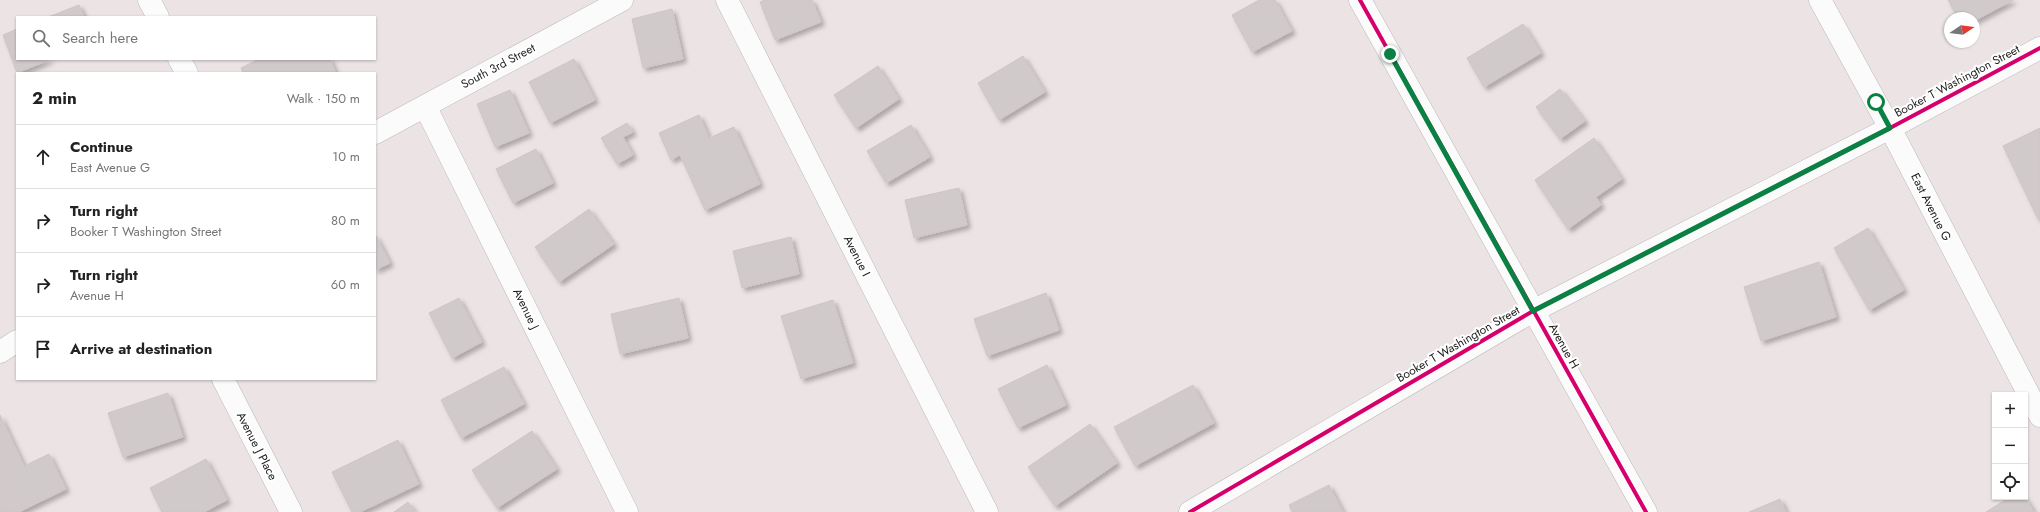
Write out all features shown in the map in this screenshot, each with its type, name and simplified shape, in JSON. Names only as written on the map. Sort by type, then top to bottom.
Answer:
[{"type":"street","points":[[149,0],[157,16]]},
{"type":"street","name":"South 3rd Street","points":[[376,132],[622,0]]},
{"type":"street","name":"Avenue I","points":[[727,0],[987,512]]},
{"type":"street","name":"Avenue H","points":[[1360,0],[1646,512]]},
{"type":"street","name":"East Avenue G","points":[[1820,0],[1890,128],[2040,416]]},
{"type":"street","name":"Booker T Washington Street","points":[[1190,512],[1533,311],[1890,128],[2040,48]]},
{"type":"street","points":[[180,60],[186,72]]},
{"type":"street","name":"Avenue J","points":[[425,106],[627,512]]},
{"type":"street","points":[[0,352],[16,342]]},
{"type":"street","name":"Avenue J Place","points":[[224,380],[291,512]]},
{"type":"building","points":[[765,0],[812,0],[821,22],[775,40],[760,2]]},
{"type":"building","points":[[1259,0],[1275,0],[1292,31],[1252,52],[1232,15]]},
{"type":"building","points":[[1948,0],[2013,0],[1980,18],[1980,12],[1955,12]]},
{"type":"building","points":[[79,5],[84,16],[51,16]]},
{"type":"building","points":[[672,9],[683,59],[643,68],[632,19]]},
{"type":"building","points":[[1523,24],[1541,53],[1484,87],[1467,58]]},
{"type":"building","points":[[16,29],[16,60],[49,60],[17,72],[3,35]]},
{"type":"building","points":[[1023,56],[1045,92],[999,120],[978,83]]},
{"type":"building","points":[[574,59],[595,100],[550,123],[529,82]]},
{"type":"building","points":[[257,60],[330,60],[336,72],[243,72],[241,68]]},
{"type":"building","points":[[878,66],[899,99],[856,128],[834,95]]},
{"type":"building","points":[[1560,89],[1585,121],[1560,139],[1536,107]]},
{"type":"building","points":[[510,90],[529,133],[495,147],[477,104]]},
{"type":"building","points":[[699,115],[709,138],[734,127],[760,184],[705,210],[680,155],[671,160],[659,133]]},
{"type":"building","points":[[627,123],[633,132],[623,137],[633,155],[617,164],[601,138]]},
{"type":"building","points":[[911,125],[930,157],[886,183],[867,151]]},
{"type":"building","points":[[2040,128],[2040,218],[2038,219],[2003,146]]},
{"type":"building","points":[[1594,138],[1622,179],[1596,197],[1601,205],[1568,229],[1535,180]]},
{"type":"building","points":[[536,149],[553,183],[513,203],[496,169]]},
{"type":"building","points":[[959,188],[967,225],[914,238],[905,200]]},
{"type":"building","points":[[589,209],[614,244],[559,282],[535,247]]},
{"type":"building","points":[[1868,228],[1904,290],[1869,310],[1834,248]]},
{"type":"building","points":[[376,236],[390,263],[376,270]]},
{"type":"building","points":[[791,237],[799,274],[742,288],[733,251]]},
{"type":"building","points":[[1819,262],[1836,317],[1761,341],[1744,287]]},
{"type":"building","points":[[1046,293],[1059,330],[987,356],[974,319]]},
{"type":"building","points":[[459,298],[482,342],[452,358],[429,313]]},
{"type":"building","points":[[679,298],[688,338],[620,354],[611,314]]},
{"type":"building","points":[[833,300],[853,363],[801,379],[781,316]]},
{"type":"building","points":[[1047,365],[1066,405],[1018,428],[998,389]]},
{"type":"building","points":[[504,367],[524,404],[461,438],[441,400]]},
{"type":"building","points":[[1193,385],[1214,423],[1135,466],[1114,427]]},
{"type":"building","points":[[168,393],[183,437],[123,457],[108,413]]},
{"type":"building","points":[[0,415],[24,466],[49,454],[66,489],[19,512],[0,512]]},
{"type":"building","points":[[1090,424],[1117,463],[1055,506],[1028,467]]},
{"type":"building","points":[[532,431],[557,469],[497,508],[472,470]]},
{"type":"building","points":[[398,440],[419,484],[360,512],[352,512],[332,472]]},
{"type":"building","points":[[206,459],[227,500],[204,512],[162,512],[150,488]]},
{"type":"building","points":[[1329,485],[1343,512],[1292,512],[1289,505]]},
{"type":"building","points":[[1780,499],[1786,512],[1749,512]]},
{"type":"building","points":[[2005,500],[2027,500],[2034,512],[1986,512]]},
{"type":"building","points":[[408,502],[415,512],[394,512]]},
{"type":"cycle path","points":[[1360,0],[1646,512]]},
{"type":"cycle path","points":[[1190,512],[1533,311],[1890,128],[2040,48]]},
{"type":"route","points":[[1390,54],[1533,311],[1890,128],[1876,102]]}]
